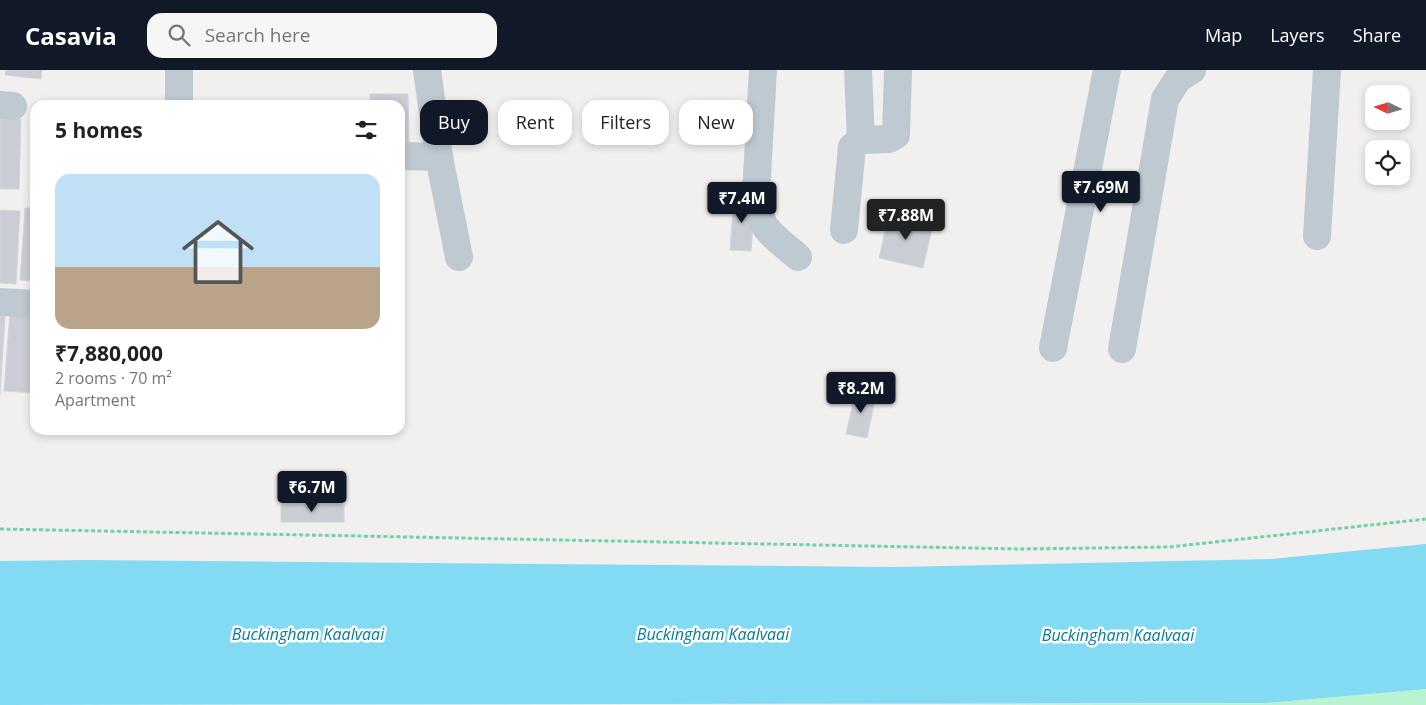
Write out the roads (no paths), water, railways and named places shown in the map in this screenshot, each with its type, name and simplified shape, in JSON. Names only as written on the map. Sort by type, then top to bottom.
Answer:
[{"type":"street","points":[[179,70],[179,100]]},
{"type":"street","points":[[427,70],[439,157],[459,257]]},
{"type":"street","points":[[762,70],[756,194],[758,215],[765,227],[798,257]]},
{"type":"street","points":[[858,70],[861,140]]},
{"type":"street","points":[[844,230],[850,154],[856,143],[861,140],[889,139],[896,135],[898,70]]},
{"type":"street","points":[[1053,348],[1107,70]]},
{"type":"street","points":[[1122,349],[1165,99],[1168,90],[1178,79],[1192,70]]},
{"type":"street","points":[[1317,236],[1327,70]]},
{"type":"street","points":[[405,156],[439,157]]},
{"type":"street","points":[[0,302],[30,304]]},
{"type":"water","name":"Buckingham Kaalvaai","points":[[1426,544],[1426,689],[1266,703],[0,705],[0,561],[87,560],[895,567],[1271,559]]}]
